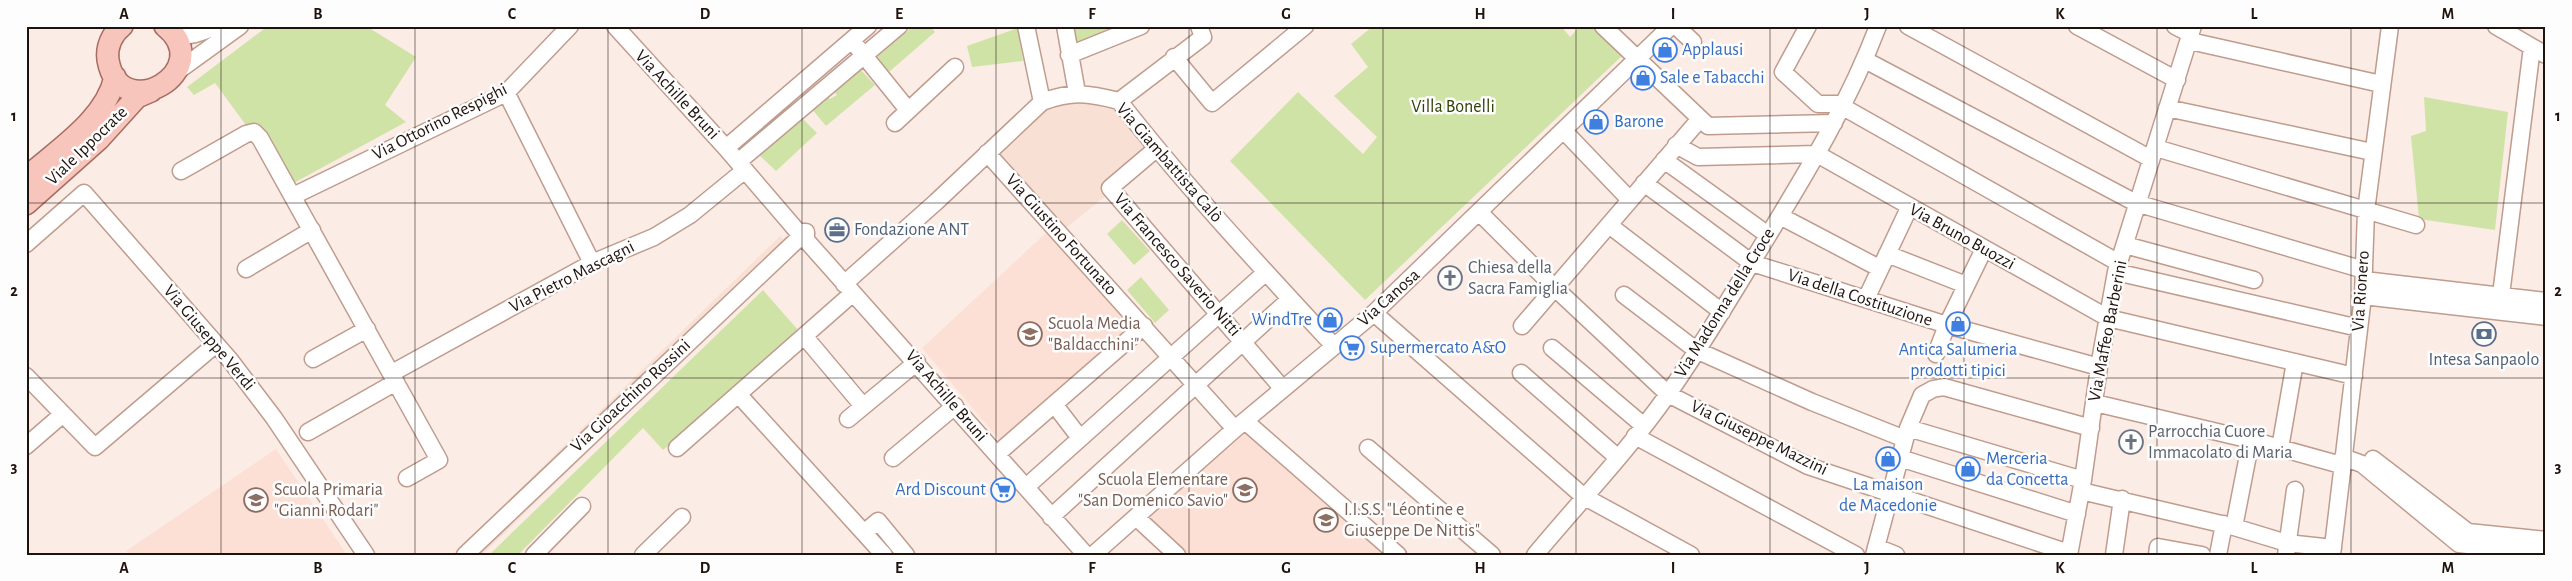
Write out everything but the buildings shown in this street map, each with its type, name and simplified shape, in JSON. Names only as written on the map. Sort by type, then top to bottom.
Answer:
[{"type":"main road","points":[[116,29],[107,55],[109,67],[115,77],[131,89],[151,91]]},
{"type":"main road","points":[[169,30],[180,53],[175,73]]},
{"type":"main road","name":"Viale Ippocrate","points":[[26,204],[98,139],[137,97],[169,81],[175,73]]},
{"type":"main road","name":"Viale Ippocrate","points":[[26,178],[81,129],[107,101],[115,77]]},
{"type":"street","points":[[169,30],[183,36],[202,33],[216,26]]},
{"type":"street","points":[[175,73],[240,26]]},
{"type":"street","name":"Via Ottorino Respighi","points":[[293,196],[506,92],[570,26]]},
{"type":"street","name":"Via Achille Bruni","points":[[615,26],[742,166],[800,237],[916,362],[1052,517],[1096,553]]},
{"type":"street","points":[[726,148],[868,26]]},
{"type":"street","name":"Via Pietro Mascagni","points":[[308,432],[394,378],[592,263],[654,237],[690,214],[898,26]]},
{"type":"street","points":[[1026,26],[1042,102]]},
{"type":"street","points":[[1065,26],[1077,92]]},
{"type":"street","points":[[1069,55],[1141,26]]},
{"type":"street","points":[[1119,100],[1203,37],[1199,26]]},
{"type":"street","points":[[1174,57],[1212,103],[1305,26]]},
{"type":"street","points":[[1603,26],[1699,120],[1708,126],[1840,113],[2118,268],[2358,328]]},
{"type":"street","name":"Via Canosa","points":[[1096,553],[1240,425],[1374,313],[1480,213],[1671,26]]},
{"type":"street","points":[[1676,26],[1692,42]]},
{"type":"street","points":[[1808,26],[1783,72],[1818,104],[1836,104],[1840,113]]},
{"type":"street","points":[[1908,26],[2154,154],[2416,225]]},
{"type":"street","points":[[2077,26],[2177,80]]},
{"type":"street","points":[[2175,26],[2191,34],[2381,84]]},
{"type":"street","name":"Via Rionero","points":[[2332,552],[2364,282],[2366,211],[2372,152],[2390,26]]},
{"type":"street","points":[[2496,26],[2539,51],[2500,303]]},
{"type":"street","name":"Via Madonna della Croce","points":[[1534,555],[1668,394],[1722,312],[1840,113],[1865,60],[1875,28]]},
{"type":"street","name":"Via Maffeo Barberini","points":[[2069,554],[2082,485],[2099,367],[2118,268],[2136,203],[2154,154],[2191,34]]},
{"type":"street","points":[[852,40],[908,110]]},
{"type":"street","points":[[1865,60],[2136,203],[2364,282],[2500,303],[2546,317]]},
{"type":"street","points":[[895,123],[955,67]]},
{"type":"street","points":[[506,92],[592,263]]},
{"type":"street","name":"Via Giambattista Calò","points":[[677,448],[804,337],[848,288],[1042,102],[1063,94],[1077,92],[1119,100],[1156,149],[1266,273],[1334,346]]},
{"type":"street","points":[[2167,108],[2372,152]]},
{"type":"street","points":[[1522,326],[1556,289],[1699,120]]},
{"type":"street","points":[[1564,131],[1630,200]]},
{"type":"street","points":[[181,171],[254,132],[293,196],[439,460],[407,478]]},
{"type":"street","points":[[1676,145],[1698,157],[1817,154]]},
{"type":"street","name":"Via Francesco Saverio Nitti","points":[[1156,149],[1110,188],[1283,389]]},
{"type":"street","name":"Via Giustino Fortunato","points":[[987,153],[1195,384],[1240,425],[1398,555]]},
{"type":"street","name":"Via Bruno Buozzi","points":[[1817,154],[1909,208],[2108,318],[2354,376]]},
{"type":"street","points":[[1664,160],[1768,235]]},
{"type":"street","name":"Via della Costituzione","points":[[1644,183],[1752,263],[1947,325],[2099,367]]},
{"type":"street","name":"Via Giuseppe Verdi","points":[[26,244],[84,193],[216,344],[274,418],[366,555]]},
{"type":"street","points":[[1866,299],[1909,208]]},
{"type":"street","name":"Via Giuseppe Mazzini","points":[[1480,213],[1556,289],[1668,394],[1808,466],[2069,554]]},
{"type":"street","points":[[1780,216],[1883,261],[1966,285]]},
{"type":"street","points":[[1609,225],[1722,312]]},
{"type":"street","points":[[246,269],[312,230]]},
{"type":"street","name":"Via Gioacchino Rossini","points":[[465,555],[800,237]]},
{"type":"street","points":[[2125,245],[2254,280]]},
{"type":"street","points":[[1936,354],[1947,325],[1984,249]]},
{"type":"street","points":[[1026,487],[1266,273]]},
{"type":"street","points":[[1624,295],[1696,350],[1812,402],[1906,433],[2082,485],[2122,499],[2229,526],[2287,549],[2332,552]]},
{"type":"street","points":[[1052,517],[1290,299]]},
{"type":"street","points":[[2500,303],[2546,301]]},
{"type":"street","points":[[1374,313],[1583,496],[1691,555]]},
{"type":"street","points":[[997,454],[1144,326]]},
{"type":"street","points":[[313,359],[367,329]]},
{"type":"street","points":[[804,337],[863,406]]},
{"type":"street","points":[[26,376],[95,448],[216,344]]},
{"type":"street","points":[[1552,348],[1639,431],[1856,555]]},
{"type":"street","points":[[848,419],[916,362]]},
{"type":"street","points":[[2280,448],[2295,362]]},
{"type":"street","points":[[1521,373],[1617,456]]},
{"type":"street","points":[[1896,555],[1875,551],[1906,433],[1922,395],[1933,389],[1944,387],[2090,428]]},
{"type":"street","points":[[738,394],[884,555]]},
{"type":"street","points":[[2095,403],[2280,448],[2343,456],[2365,453],[2468,532],[2546,540]]},
{"type":"street","points":[[1054,404],[1080,438]]},
{"type":"street","points":[[893,458],[955,406]]},
{"type":"street","points":[[26,446],[63,414]]},
{"type":"street","points":[[2218,555],[2229,526],[2251,440]]},
{"type":"street","points":[[1368,448],[1492,555]]},
{"type":"street","points":[[2343,456],[2362,464],[2459,544],[2546,554]]},
{"type":"street","points":[[1900,458],[2077,514]]},
{"type":"street","points":[[2287,549],[2295,490]]},
{"type":"street","points":[[2114,555],[2122,499]]},
{"type":"street","points":[[534,555],[582,506]]},
{"type":"street","points":[[643,555],[682,517]]},
{"type":"street","points":[[1137,518],[1177,555]]},
{"type":"street","points":[[865,532],[878,521],[906,555]]},
{"type":"street","points":[[2157,555],[2158,547],[2202,555]]},
{"type":"shaded area","points":[[1099,94],[1165,148],[1055,237],[980,156],[1039,100]]},
{"type":"shaded area","name":"Scuola Media \"Baldacchini\"","points":[[1047,232],[1132,327],[1002,443],[922,348]]},
{"type":"shaded area","points":[[780,236],[794,251],[482,555],[452,555]]},
{"type":"shaded area","name":"Scuola Elementare \"San Domenico Savio\"","points":[[1244,427],[1387,555],[1183,555],[1144,519]]},
{"type":"shaded area","name":"Scuola Primaria \"Gianni Rodari\"","points":[[276,449],[347,555],[129,555],[126,551]]},
{"type":"green space","points":[[268,26],[366,26],[416,57],[385,105],[406,122],[290,185],[215,83],[194,95],[187,87]]},
{"type":"green space","points":[[913,26],[930,26],[935,32],[889,72],[876,58]]},
{"type":"green space","points":[[1069,26],[1123,26],[1074,44]]},
{"type":"green space","name":"Villa Bonelli","points":[[1373,26],[1561,26],[1570,37],[1580,26],[1596,26],[1625,53],[1365,300],[1230,161],[1298,92],[1363,154],[1377,137],[1334,96],[1368,67],[1351,44]]},
{"type":"green space","points":[[1018,28],[1023,61],[972,67],[967,46]]},
{"type":"green space","points":[[860,69],[875,85],[826,126],[811,108],[825,95],[830,99],[837,95],[832,89]]},
{"type":"green space","points":[[2424,97],[2508,112],[2495,230],[2419,219],[2411,136],[2426,131]]},
{"type":"green space","points":[[801,117],[817,133],[776,171],[757,153]]},
{"type":"green space","points":[[1122,220],[1150,251],[1134,265],[1107,234]]},
{"type":"green space","points":[[1141,277],[1169,310],[1155,323],[1127,290]]},
{"type":"green space","points":[[763,290],[798,330],[663,450],[643,428],[518,555],[489,555]]},
{"type":"place","name":"Applausi","points":[[1665,50]]},
{"type":"place","name":"Sale e Tabacchi","points":[[1643,78]]},
{"type":"place","name":"Barone","points":[[1596,122]]},
{"type":"place","name":"Fondazione ANT","points":[[837,230]]},
{"type":"place","name":"Chiesa della Sacra Famiglia","points":[[1450,278]]},
{"type":"place","name":"WindTre","points":[[1330,320]]},
{"type":"place","name":"Antica Salumeria prodotti tipici","points":[[1958,324]]},
{"type":"place","name":"Scuola Media \"Baldacchini\"","points":[[1030,334]]},
{"type":"place","name":"Intesa Sanpaolo","points":[[2484,334]]},
{"type":"place","name":"Supermercato A&O","points":[[1352,348]]},
{"type":"place","name":"Parrocchia Cuore Immacolato di Maria","points":[[2131,442]]},
{"type":"place","name":"La maison de Macedonie","points":[[1888,459]]},
{"type":"place","name":"Merceria da Concetta","points":[[1968,469]]},
{"type":"place","name":"Ard Discount","points":[[1003,490]]},
{"type":"place","name":"Scuola Elementare \"San Domenico Savio\"","points":[[1245,490]]},
{"type":"place","name":"Scuola Primaria \"Gianni Rodari\"","points":[[256,500]]},
{"type":"place","name":"I.I.S.S. \"Léontine e Giuseppe De Nittis\"","points":[[1326,520]]}]
